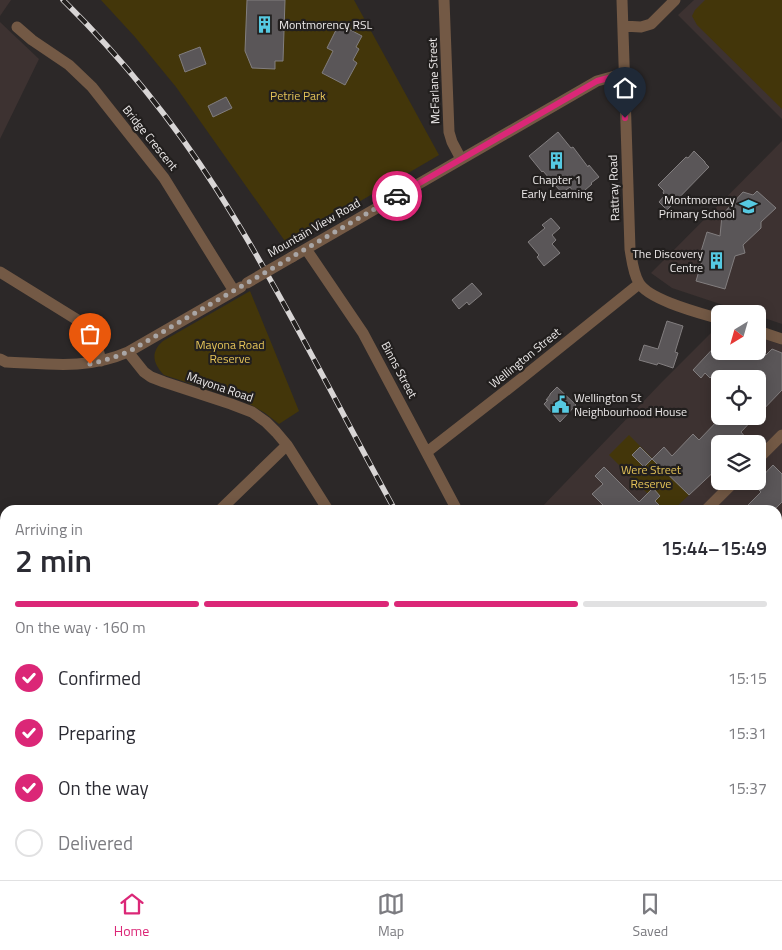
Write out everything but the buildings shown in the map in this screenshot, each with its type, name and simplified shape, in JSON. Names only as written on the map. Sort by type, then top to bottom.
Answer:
[{"type":"street","name":"McFarlane Street","points":[[444,0],[450,132],[452,142],[461,159]]},
{"type":"street","name":"Rattray Road","points":[[622,0],[630,250],[633,271],[639,284]]},
{"type":"street","points":[[623,26],[641,27],[650,24],[676,0]]},
{"type":"street","name":"Bridge Crescent","points":[[17,27],[32,40],[69,65],[92,87],[164,178],[234,290]]},
{"type":"street","name":"Mountain View Road","points":[[2,362],[67,365],[90,364],[128,352],[597,81],[624,76]]},
{"type":"street","name":"Binns Street","points":[[306,249],[363,333],[454,505]]},
{"type":"street","points":[[0,272],[91,330],[101,361]]},
{"type":"street","points":[[639,284],[648,293],[661,300],[711,316]]},
{"type":"street","name":"Wellington Street","points":[[427,452],[639,284]]},
{"type":"street","points":[[766,334],[782,339]]},
{"type":"street","name":"Mayona Road","points":[[128,352],[144,372],[151,377],[252,412],[266,422],[287,445],[325,505]]},
{"type":"street","points":[[766,451],[782,435]]},
{"type":"street","points":[[225,505],[287,445]]},
{"type":"street","points":[[711,505],[726,490]]},
{"type":"shaded area","points":[[0,0],[11,0],[0,16]]},
{"type":"shaded area","points":[[694,0],[782,0],[782,119],[678,15]]},
{"type":"shaded area","points":[[0,22],[39,59],[0,139]]},
{"type":"shaded area","name":"Montmorency Primary School","points":[[782,141],[782,324],[766,319],[766,305],[723,305],[672,288],[651,273]]},
{"type":"shaded area","points":[[711,333],[711,360],[766,360],[766,340],[782,345],[782,505],[544,505]]},
{"type":"green space","name":"Petrie Park","points":[[101,0],[354,0],[439,155],[287,244],[176,87],[135,37]]},
{"type":"green space","points":[[705,0],[782,0],[782,109],[697,25],[692,16]]},
{"type":"green space","name":"Mayona Road Reserve","points":[[250,291],[299,411],[279,424],[265,413],[244,401],[164,375],[157,367],[154,358],[156,349],[163,341]]},
{"type":"green space","name":"Were Street Reserve","points":[[629,435],[689,495],[678,505],[659,505],[609,455]]},
{"type":"railway","points":[[63,0],[145,90],[183,139],[217,190],[287,310],[392,505]]},
{"type":"way so far","points":[[90,364],[128,352],[397,196]]},
{"type":"place","name":"Montmorency RSL","points":[[265,25]]},
{"type":"place","name":"Chapter 1 Early Learning","points":[[557,161]]},
{"type":"place","name":"Montmorency Primary School","points":[[749,207]]},
{"type":"place","name":"The Discovery Centre","points":[[717,261]]},
{"type":"place","name":"Wellington St Neighbourhood House","points":[[560,405]]},
{"type":"route","points":[[397,196],[597,81],[624,76],[625,118]]}]
